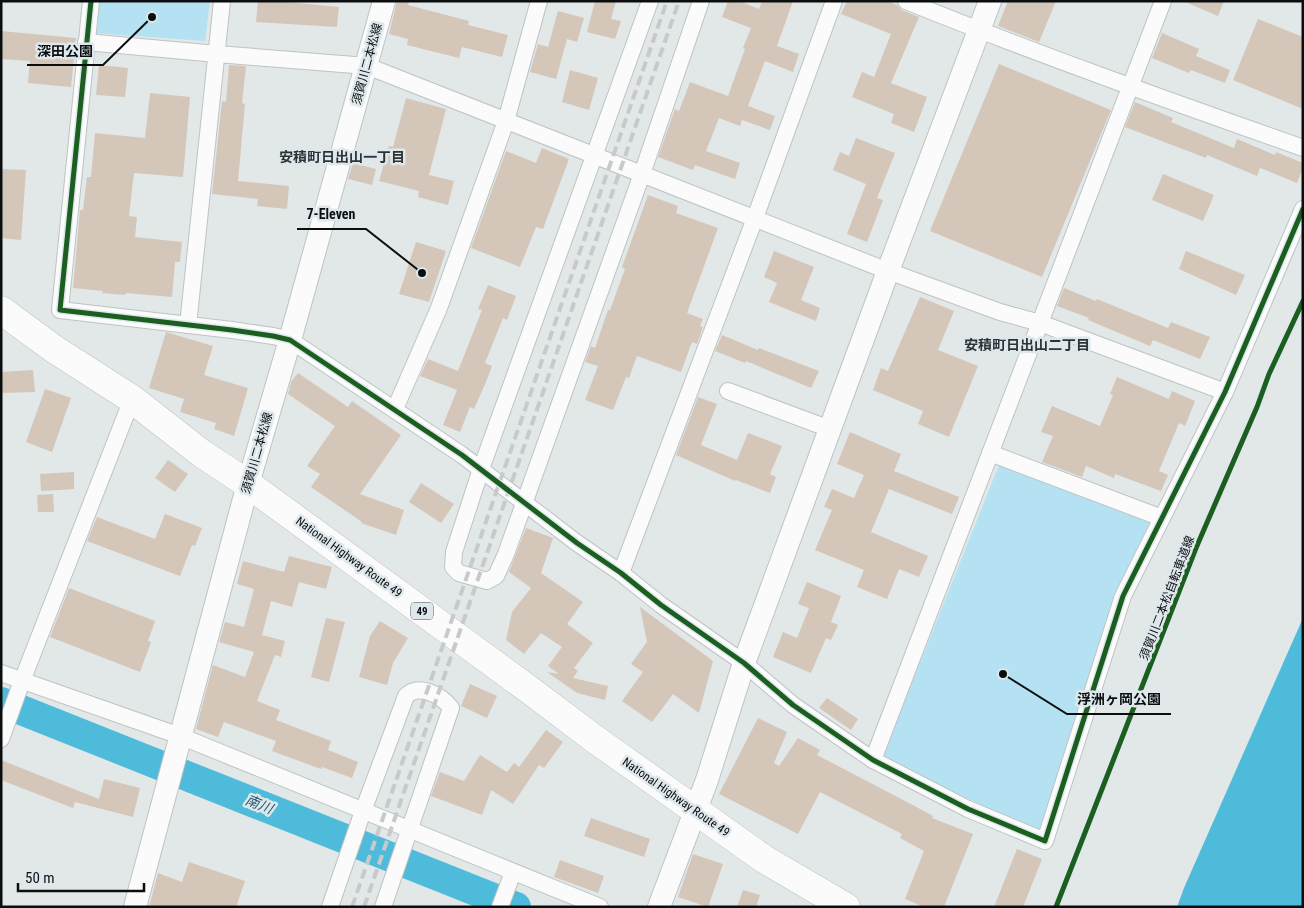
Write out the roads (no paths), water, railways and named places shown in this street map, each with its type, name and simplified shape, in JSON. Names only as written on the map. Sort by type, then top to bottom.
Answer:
[{"type":"highway","name":"National Highway Route 49","points":[[1,310],[54,349],[132,399],[201,453],[248,484],[604,745],[764,859],[846,907]]},
{"type":"street","points":[[91,1],[60,310],[265,335],[290,340],[395,409],[481,469],[661,605],[744,663],[793,705],[873,760],[968,809],[1046,841],[1123,596],[1225,392],[1303,209]]},
{"type":"street","points":[[188,325],[222,1]]},
{"type":"street","name":"須賀川二本松線","points":[[135,907],[248,484],[384,1]]},
{"type":"street","points":[[395,409],[439,308],[506,121],[539,1]]},
{"type":"street","points":[[650,1],[481,469],[454,552],[453,566],[459,573],[487,581],[496,576],[506,554],[642,174],[701,1]]},
{"type":"street","points":[[621,573],[756,218],[834,1]]},
{"type":"street","points":[[906,1],[979,31],[1303,148]]},
{"type":"street","points":[[659,907],[707,780],[744,663],[888,271],[990,1]]},
{"type":"street","points":[[873,760],[1163,1]]},
{"type":"street","points":[[86,42],[367,66],[888,271],[1000,312],[1040,323],[1225,392]]},
{"type":"street","points":[[728,391],[830,429]]},
{"type":"street","points":[[4,732],[20,684],[132,399]]},
{"type":"street","points":[[990,453],[1162,518]]},
{"type":"street","points":[[1,673],[20,684],[178,742],[512,875],[600,907]]},
{"type":"street","points":[[330,907],[361,815],[406,696],[411,691],[419,689],[445,700],[450,708],[383,907]]},
{"type":"street","points":[[500,907],[512,875]]},
{"type":"water","points":[[1303,618],[1303,907],[1177,907],[1184,888]]},
{"type":"waterway","name":"南川","points":[[1,702],[516,907]]},
{"type":"railway","points":[[352,907],[667,1]]},
{"type":"railway","points":[[364,907],[679,1]]},
{"type":"place","name":"深田公園","points":[[152,17]]},
{"type":"place","name":"7-Eleven","points":[[422,273]]},
{"type":"place","name":"浮洲ヶ岡公園","points":[[1003,674]]},
{"type":"district","name":"安積町日出山一丁目","points":[[342,157]]},
{"type":"district","name":"安積町日出山二丁目","points":[[1027,345]]}]
